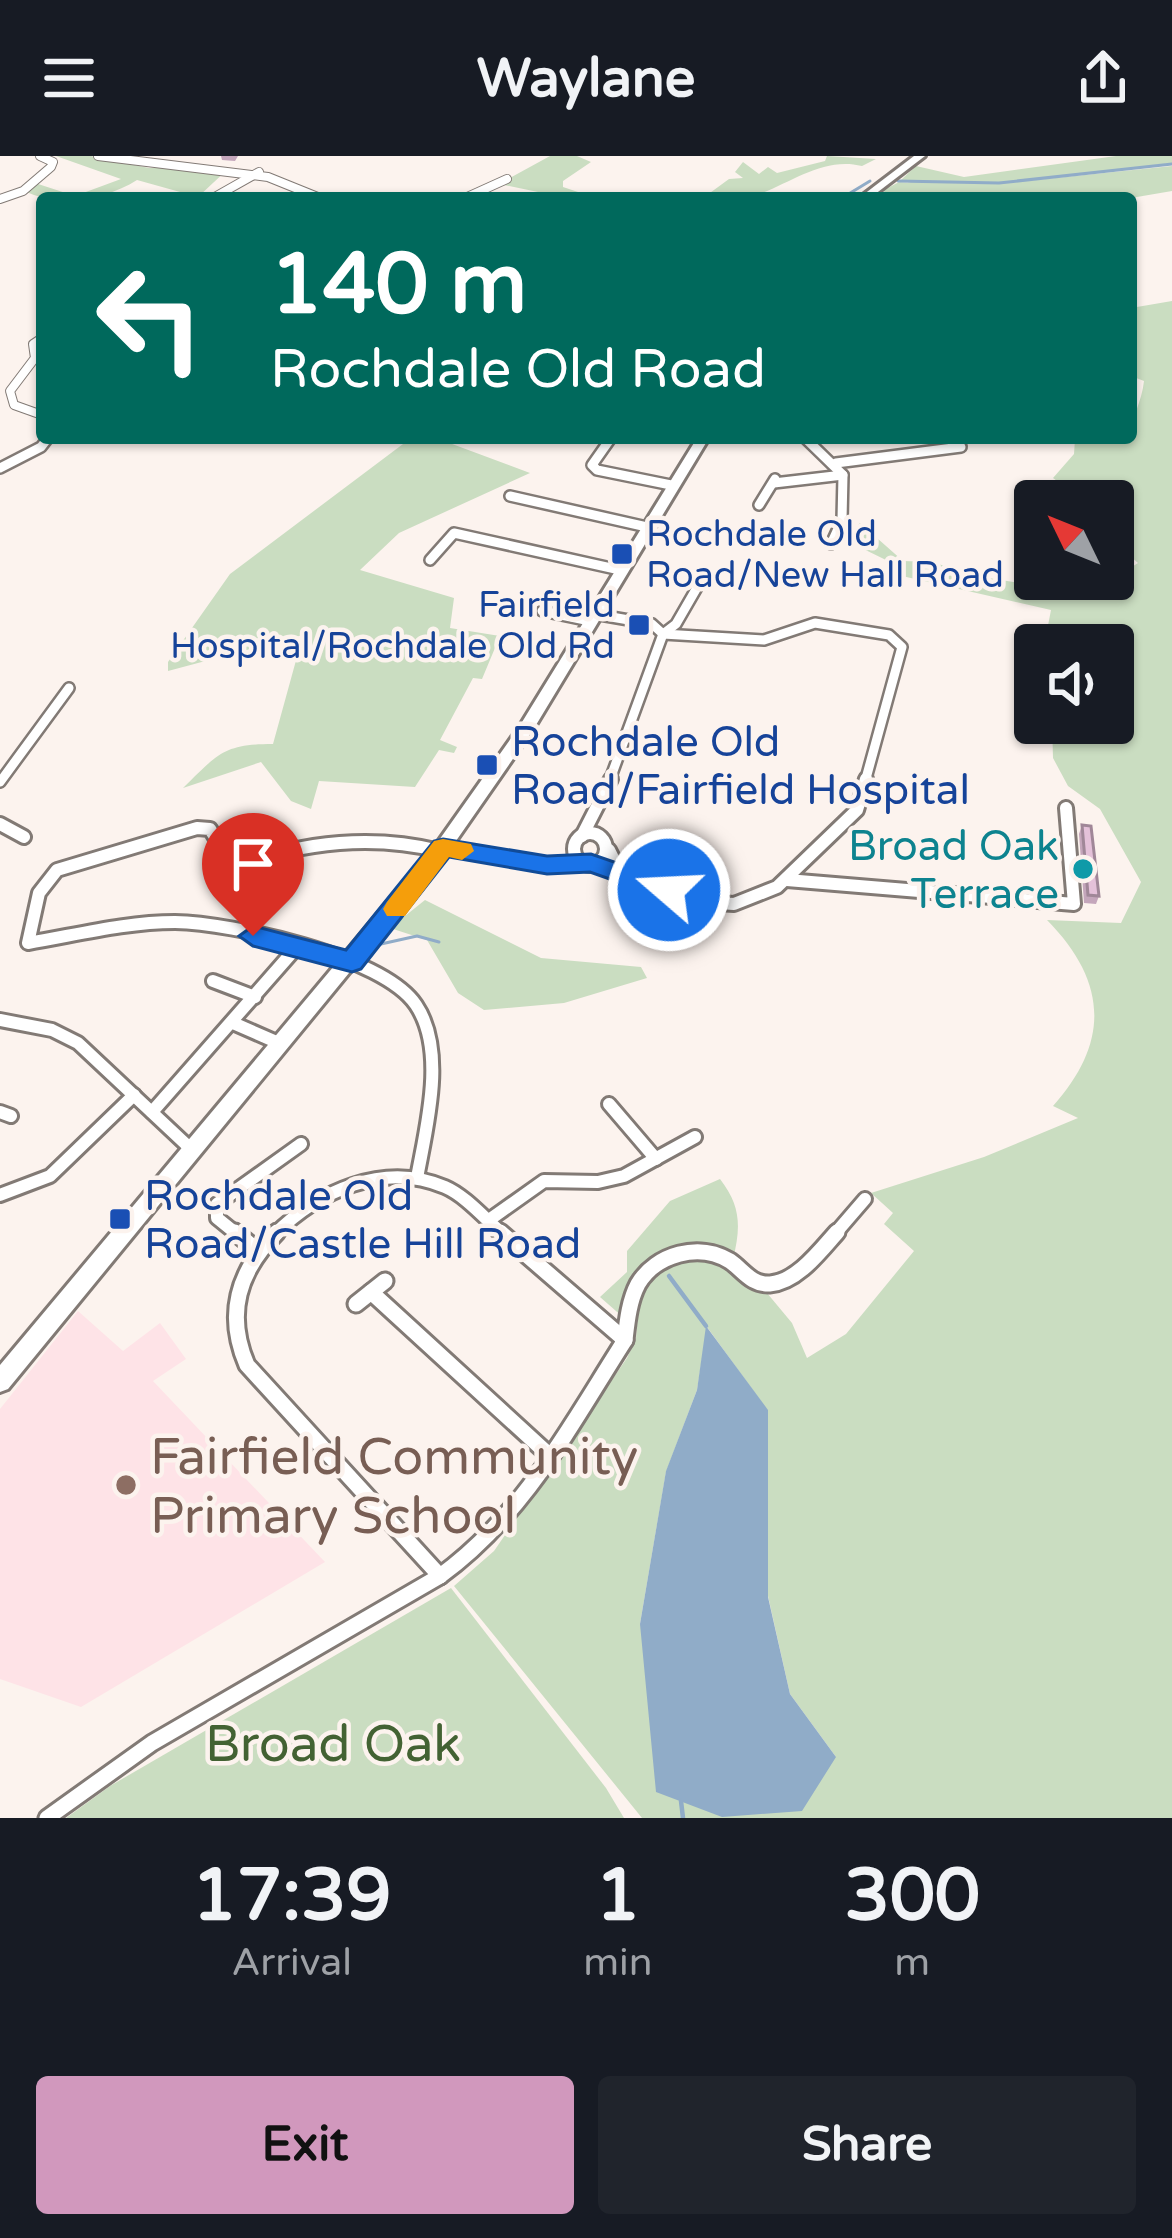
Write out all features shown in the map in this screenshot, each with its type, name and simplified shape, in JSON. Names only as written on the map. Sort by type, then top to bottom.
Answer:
[{"type":"main road","points":[[872,192],[920,156]]},
{"type":"main road","points":[[0,1382],[8,1360],[193,1150],[442,849],[525,730],[699,444]]},
{"type":"street","points":[[40,156],[53,159]]},
{"type":"street","points":[[98,156],[144,166],[218,163],[260,172],[306,192]]},
{"type":"street","points":[[0,199],[22,190],[53,159]]},
{"type":"street","points":[[224,192],[260,172]]},
{"type":"street","points":[[478,192],[507,179]]},
{"type":"street","points":[[36,342],[35,358],[10,391],[14,405],[36,413]]},
{"type":"street","points":[[0,468],[38,444]]},
{"type":"street","points":[[606,444],[592,465],[597,470],[671,485]]},
{"type":"street","points":[[812,444],[843,476],[842,520],[831,544]]},
{"type":"street","points":[[836,464],[961,447]]},
{"type":"street","points":[[758,505],[774,480],[843,476]]},
{"type":"street","points":[[510,496],[646,527]]},
{"type":"street","points":[[430,560],[454,533],[620,570]]},
{"type":"street","points":[[535,862],[554,859],[582,836],[622,755],[663,634],[676,624],[706,572]]},
{"type":"street","points":[[542,611],[589,622],[626,619],[652,624],[663,634],[764,640],[794,623],[815,622],[889,635],[902,646],[857,810],[787,880],[751,899],[719,905],[689,901],[616,864],[600,838],[582,836]]},
{"type":"street","points":[[589,622],[626,619]]},
{"type":"street","points":[[0,782],[69,688]]},
{"type":"street","points":[[787,880],[1074,904],[1066,808]]},
{"type":"street","points":[[0,824],[24,837]]},
{"type":"street","points":[[18,960],[28,943],[45,878],[58,870],[197,828],[210,829],[226,855]]},
{"type":"street","points":[[261,858],[304,844],[337,840],[554,866],[603,859],[609,850]]},
{"type":"street","points":[[570,848],[573,857],[644,878]]},
{"type":"street","points":[[28,943],[172,922],[209,924],[352,962],[391,978],[409,992],[420,1012],[432,1089],[417,1178]]},
{"type":"street","points":[[152,1112],[296,947]]},
{"type":"street","points":[[213,981],[226,991],[255,997]]},
{"type":"street","points":[[0,1020],[70,1038],[193,1150]]},
{"type":"street","points":[[233,1023],[280,1044]]},
{"type":"street","points":[[0,1195],[50,1176],[134,1095]]},
{"type":"street","points":[[609,1103],[656,1159]]},
{"type":"street","points":[[489,1220],[544,1181],[598,1183],[624,1176],[695,1137]]},
{"type":"street","points":[[260,1252],[218,1218],[217,1204],[301,1144]]},
{"type":"street","points":[[440,1576],[250,1372],[234,1318],[244,1275],[260,1252],[299,1215],[339,1190],[370,1180],[417,1178],[450,1189],[625,1340]]},
{"type":"street","points":[[46,1818],[152,1743],[440,1576],[487,1543],[625,1340],[634,1290],[665,1258],[701,1249],[730,1261],[752,1282],[775,1285],[802,1267],[865,1199]]},
{"type":"street","points":[[356,1304],[378,1287],[548,1455]]},
{"type":"shaded area","name":"Fairfield Community Primary School","points":[[78,1311],[123,1351],[160,1323],[186,1359],[153,1381],[325,1562],[81,1707],[0,1679],[0,1409]]},
{"type":"green space","points":[[56,156],[91,156],[149,168],[229,168],[203,192],[180,192],[137,180],[111,192],[86,192],[121,179]]},
{"type":"green space","points":[[550,156],[577,156],[591,162],[563,181],[563,187],[578,192],[538,192],[499,184]]},
{"type":"green space","points":[[827,156],[876,159],[862,166],[819,168],[763,192],[711,192],[729,179],[743,178],[735,172],[743,162],[759,174],[768,167],[777,173],[825,161]]},
{"type":"green space","points":[[1116,156],[1172,156],[1172,163],[1026,181],[1172,166],[1172,191],[1137,197],[1137,192],[882,191],[899,182],[911,183],[901,180],[916,166],[964,177]]},
{"type":"green space","points":[[35,183],[63,192],[36,196],[24,191]]},
{"type":"green space","points":[[1172,301],[1172,1818],[642,1818],[454,1586],[494,1551],[627,1358],[636,1338],[640,1290],[666,1261],[700,1254],[727,1264],[747,1286],[767,1293],[792,1323],[807,1358],[846,1334],[914,1251],[884,1224],[893,1213],[871,1193],[984,1157],[1078,1118],[1053,1106],[1085,1058],[1094,1012],[1091,989],[1067,943],[1047,920],[1121,923],[1141,882],[1100,809],[1068,786],[1053,758],[1053,744],[1134,744],[1134,624],[1048,624],[1051,610],[902,576],[888,561],[843,539],[860,523],[903,561],[934,562],[964,574],[1014,582],[1014,600],[1134,600],[1134,566],[1138,563],[1134,559],[1134,480],[1053,478],[1074,454],[1075,444],[1137,444],[1144,381],[1137,378],[1137,307]],"holes":[[[707,1327],[768,1411],[768,1596],[790,1694],[836,1757],[640,1624],[666,1472],[697,1390]]]},
{"type":"green space","points":[[403,444],[452,444],[530,473],[399,533],[360,570],[454,598],[450,628],[500,636],[482,679],[473,678],[440,740],[457,747],[454,753],[439,750],[415,787],[319,781],[311,809],[291,801],[261,762],[183,788],[222,753],[273,744],[303,635],[168,671],[168,662],[230,574]]},
{"type":"green space","points":[[425,900],[541,958],[641,967],[647,978],[564,1003],[484,1010],[458,993],[427,940],[390,928]]},
{"type":"green space","points":[[720,1179],[737,1217],[733,1259],[701,1244],[663,1255],[624,1318],[600,1297],[627,1272],[627,1251],[670,1201]]},
{"type":"green space","name":"Broad Oak","points":[[451,1588],[606,1788],[624,1818],[66,1818],[110,1786]]},
{"type":"water","points":[[706,1326],[768,1410],[768,1597],[790,1694],[836,1757],[802,1811],[722,1817],[656,1792],[640,1624],[666,1471],[697,1390]]},
{"type":"building","points":[[1082,825],[1091,826],[1099,896],[1088,895]]},
{"type":"waterway","points":[[898,181],[999,183],[1172,164]]},
{"type":"waterway","points":[[852,192],[870,181]]},
{"type":"waterway","points":[[381,944],[417,936],[439,942]]},
{"type":"waterway","points":[[669,1276],[706,1326]]},
{"type":"waterway","points":[[681,1801],[683,1818]]},
{"type":"slow traffic","points":[[396,909],[443,848],[462,851]]},
{"type":"place","name":"Rochdale Old Road/New Hall Road","points":[[622,554]]},
{"type":"place","name":"Fairfield Hospital/Rochdale Old Rd","points":[[639,625]]},
{"type":"place","name":"Rochdale Old Road/Fairfield Hospital","points":[[487,765]]},
{"type":"place","name":"Broad Oak Terrace","points":[[1083,869]]},
{"type":"place","name":"Rochdale Old Road/Castle Hill Road","points":[[120,1219]]},
{"type":"place","name":"Fairfield Community Primary School","points":[[126,1485]]},
{"type":"route","points":[[253,936],[352,962],[443,848],[547,865],[591,863],[669,890]]}]
